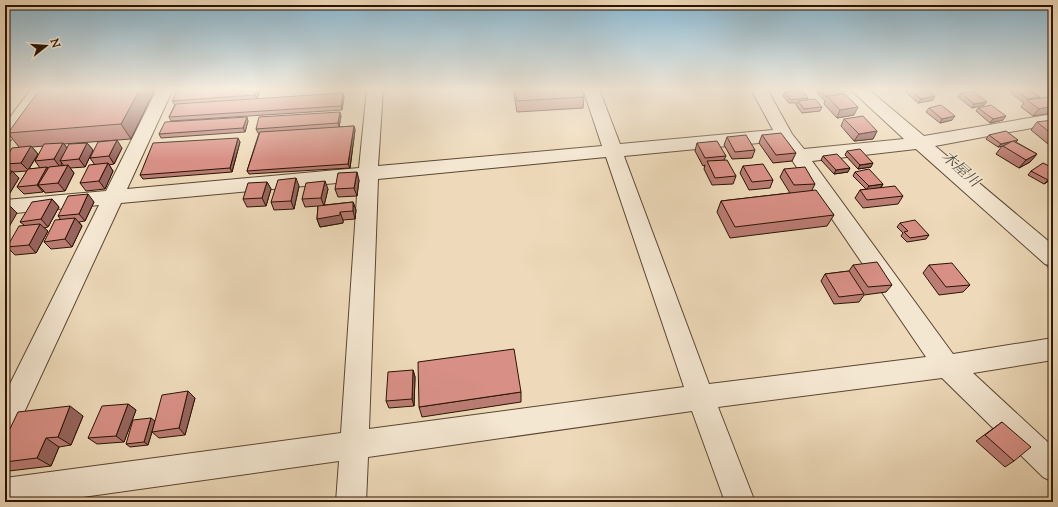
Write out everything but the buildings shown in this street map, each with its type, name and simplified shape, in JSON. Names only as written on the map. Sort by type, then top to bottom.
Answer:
[{"type":"street","points":[[5,136],[22,113]]},
{"type":"street","points":[[5,423],[154,113]]},
{"type":"street","points":[[351,502],[368,174],[373,113]]},
{"type":"street","points":[[598,113],[740,502]]},
{"type":"street","points":[[771,113],[784,135],[947,366],[1053,467]]},
{"type":"street","points":[[883,113],[914,143],[1053,258]]},
{"type":"street","points":[[799,156],[914,143],[1053,119]]},
{"type":"street","points":[[5,207],[784,135]]},
{"type":"street","points":[[5,493],[701,397],[947,366],[1053,350]]},
{"type":"waterway","name":"木屋川","points":[[1045,262],[1051,267]]}]
